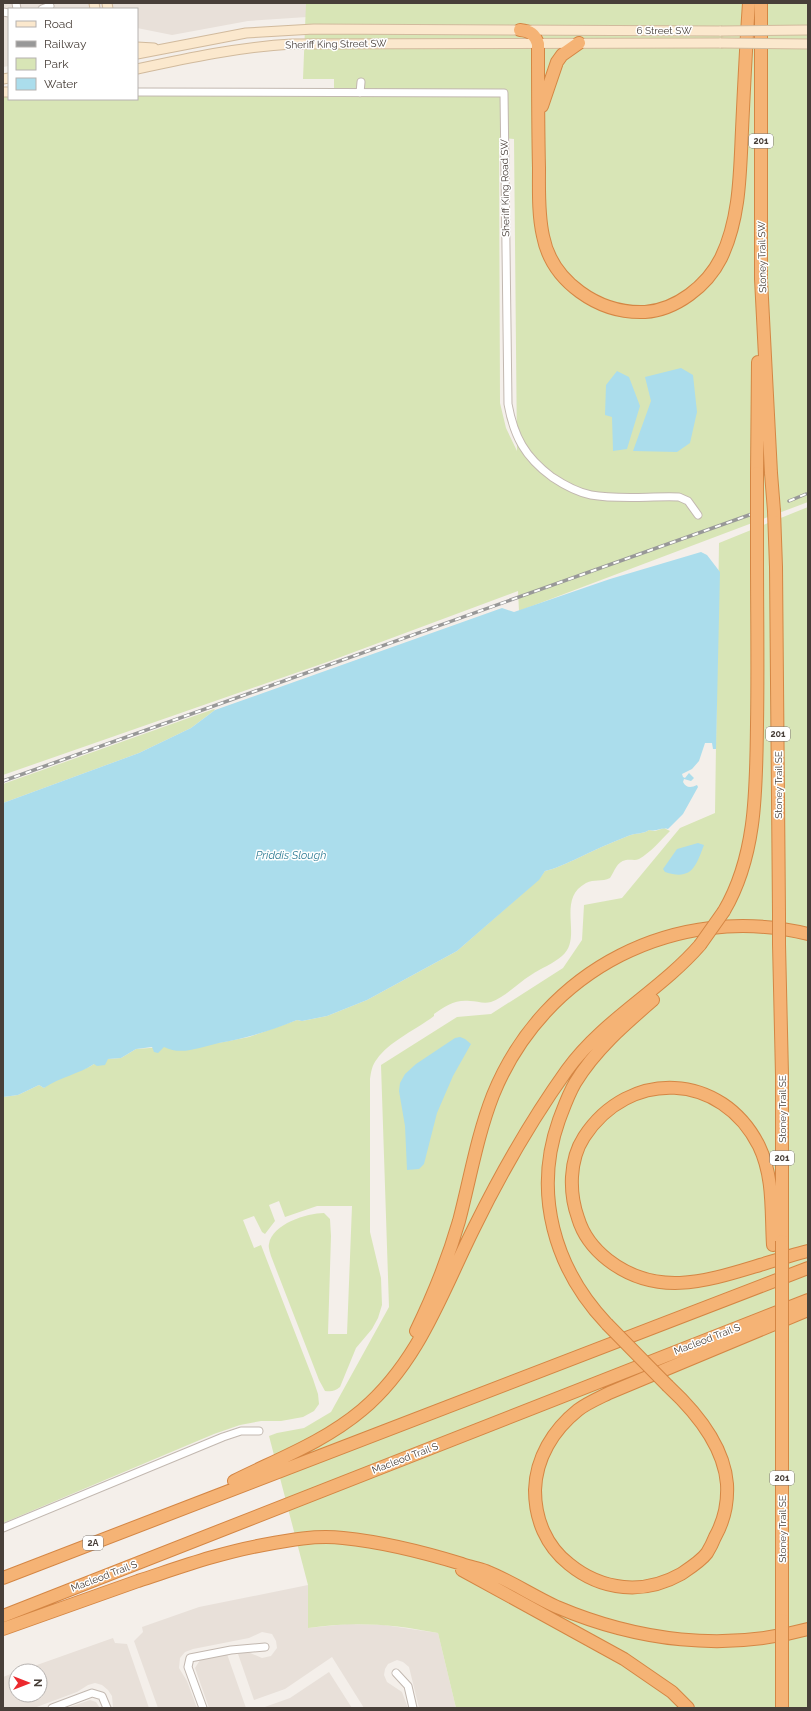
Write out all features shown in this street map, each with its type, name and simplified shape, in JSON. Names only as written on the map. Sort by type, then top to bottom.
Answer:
[{"type":"highway","points":[[520,30],[532,33],[536,37],[538,44],[540,204],[543,237],[551,258],[565,280],[578,291],[599,303],[620,311],[647,312],[681,300],[696,290],[711,275],[721,258],[729,237],[736,209],[741,155],[749,3]]},
{"type":"highway","name":"Stoney Trail SW","points":[[760,3],[761,279],[774,511]]},
{"type":"highway","points":[[538,131],[545,94],[557,62],[562,55],[579,43]]},
{"type":"highway","points":[[761,279],[758,394],[758,682],[755,790],[749,844],[734,891],[724,911],[682,970],[607,1041],[575,1084],[565,1103],[553,1137],[548,1168],[548,1195],[557,1243],[567,1269],[575,1284],[607,1324],[668,1386],[694,1412],[720,1457],[727,1484],[727,1499],[720,1529],[706,1553],[688,1570],[664,1583],[651,1586],[626,1588],[614,1586],[589,1578],[564,1560],[549,1541],[538,1520],[535,1503],[536,1475],[543,1454],[556,1432],[578,1410],[609,1393],[808,1310]]},
{"type":"highway","name":"Stoney Trail SE","points":[[774,511],[776,554],[779,944],[782,1075],[777,1243],[782,1318],[782,1708]]},
{"type":"highway","points":[[374,1400],[412,1340],[443,1268],[459,1219],[481,1130],[496,1090],[520,1046],[544,1013],[573,986],[597,968],[633,949],[662,938],[696,930],[732,926],[776,928],[808,934]]},
{"type":"highway","points":[[184,1508],[229,1483],[323,1438],[352,1419],[374,1400],[400,1370],[420,1340],[497,1183],[531,1125],[568,1069],[595,1037],[667,979],[697,948]]},
{"type":"highway","points":[[777,1243],[769,1179],[760,1147],[743,1121],[730,1108],[715,1099],[698,1092],[680,1088],[647,1090],[632,1095],[615,1104],[601,1116],[583,1138],[576,1155],[572,1190],[574,1206],[580,1225],[590,1242],[602,1255],[617,1267],[638,1278],[660,1283],[686,1283],[735,1273],[808,1251]]},
{"type":"highway","points":[[184,1508],[808,1268]]},
{"type":"highway","name":"Macleod Trail S","points":[[3,1616],[808,1300]]},
{"type":"highway","name":"2A","points":[[3,1578],[184,1508]]},
{"type":"highway","points":[[3,1629],[207,1557],[242,1548],[287,1540],[341,1538],[416,1552],[484,1570],[554,1606],[625,1631],[648,1636],[687,1640],[725,1641],[769,1637],[808,1629]]},
{"type":"highway","points":[[416,1552],[472,1574],[624,1659],[672,1692],[688,1708]]},
{"type":"main road","name":"6 Street SW","points":[[520,30],[808,30]]},
{"type":"main road","name":"Sheriff King Street SW","points":[[138,54],[246,33],[275,31],[520,30]]},
{"type":"main road","name":"Sheriff King Street SW","points":[[138,69],[224,51],[279,45],[326,43],[538,44]]},
{"type":"main road","name":"6 Street SW","points":[[538,44],[808,44]]},
{"type":"main road","points":[[138,47],[167,49]]},
{"type":"street","points":[[45,8],[50,6]]},
{"type":"street","points":[[360,82],[360,93]]},
{"type":"street","name":"Sheriff King Road SW","points":[[138,92],[504,93],[508,404],[511,422],[517,438],[525,452],[535,463],[556,480],[576,491],[603,496],[679,497],[688,501],[698,514]]},
{"type":"street","points":[[3,1528],[223,1437],[241,1431],[259,1431]]},
{"type":"street","points":[[203,1708],[188,1667],[190,1658],[231,1650],[265,1647]]},
{"type":"street","points":[[396,1673],[408,1686],[413,1708]]},
{"type":"street","points":[[52,1708],[92,1693],[102,1696],[107,1708]]},
{"type":"shaded area","points":[[3,3],[306,3],[307,17],[248,21],[172,35],[138,28],[138,8],[8,8],[8,66],[3,67]]},
{"type":"shaded area","points":[[308,1585],[308,1628],[347,1624],[384,1625],[438,1633],[456,1708],[419,1708],[409,1667],[403,1662],[397,1660],[388,1664],[384,1675],[387,1682],[402,1692],[408,1708],[364,1708],[332,1657],[285,1689],[254,1700],[237,1651],[248,1652],[262,1658],[271,1656],[277,1648],[276,1641],[272,1634],[262,1632],[249,1638],[193,1649],[185,1652],[180,1658],[179,1668],[187,1681],[197,1708],[158,1708],[134,1641],[143,1632],[142,1627],[199,1607]]},
{"type":"shaded area","points":[[113,1638],[115,1643],[127,1644],[149,1708],[113,1708],[112,1696],[108,1690],[102,1685],[95,1683],[88,1685],[77,1692],[48,1703],[48,1663],[43,1663]]},
{"type":"shaded area","points":[[227,1654],[246,1708],[209,1708],[195,1668],[200,1660]]},
{"type":"shaded area","points":[[329,1672],[352,1708],[262,1708],[290,1698]]},
{"type":"shaded area","points":[[8,1675],[8,1703],[47,1703],[34,1708],[3,1708],[3,1677]]},
{"type":"shaded area","points":[[90,1700],[96,1702],[100,1708],[67,1708]]},
{"type":"green space","points":[[306,3],[808,3],[808,502],[519,611],[518,591],[330,661],[3,775],[3,96],[8,95],[8,100],[138,100],[138,95],[334,92],[334,79],[303,79]],"holes":[[[499,138],[514,139],[517,451],[506,428],[500,403]]]},
{"type":"green space","points":[[808,507],[808,1708],[456,1708],[438,1633],[405,1627],[373,1624],[308,1628],[308,1585],[269,1436],[304,1428],[331,1412],[389,1307],[381,1065],[457,1017],[491,1014],[563,968],[582,940],[584,905],[622,898],[680,828],[715,813],[719,543]]},
{"type":"green space","points":[[214,709],[215,710],[191,728],[139,753],[3,803],[3,784]]},
{"type":"green space","points":[[664,828],[670,831],[643,856],[637,860],[623,861],[618,865],[610,878],[586,883],[577,890],[572,899],[571,939],[568,948],[562,956],[526,978],[496,1000],[485,1003],[460,1001],[447,1006],[434,1014],[434,1016],[430,1019],[394,1042],[375,1061],[370,1079],[370,1232],[381,1278],[382,1305],[378,1318],[372,1329],[356,1348],[340,1387],[333,1391],[325,1391],[319,1380],[271,1256],[269,1245],[276,1231],[291,1221],[309,1215],[324,1213],[330,1219],[331,1236],[328,1334],[347,1334],[352,1206],[317,1206],[285,1217],[279,1201],[269,1205],[275,1221],[265,1234],[262,1232],[254,1216],[243,1220],[254,1248],[261,1245],[313,1379],[318,1394],[319,1404],[314,1411],[303,1417],[281,1421],[261,1421],[240,1425],[214,1434],[3,1523],[3,1097],[18,1095],[39,1085],[44,1088],[54,1080],[108,1059],[121,1058],[136,1049],[218,1043],[249,1037],[297,1020],[302,1021],[327,1016],[367,1000],[457,951],[538,880],[545,871],[560,866],[628,836],[649,830],[655,831]]},
{"type":"water","points":[[681,368],[693,375],[697,412],[690,443],[677,452],[633,451],[651,401],[645,377]]},
{"type":"water","points":[[617,371],[629,377],[640,406],[627,449],[613,451],[612,417],[605,415],[606,385]]},
{"type":"water","name":"Priddis Slough","points":[[701,552],[707,555],[720,572],[716,749],[713,749],[712,743],[705,743],[699,761],[692,769],[682,774],[685,778],[689,773],[694,778],[691,781],[684,779],[683,782],[687,786],[691,787],[697,785],[698,787],[683,814],[668,829],[649,830],[631,835],[545,871],[539,880],[457,951],[367,1000],[327,1016],[302,1021],[297,1020],[258,1034],[191,1050],[178,1051],[164,1047],[158,1053],[154,1052],[152,1047],[136,1049],[121,1058],[108,1059],[105,1065],[97,1066],[94,1064],[44,1088],[39,1085],[18,1095],[3,1097],[3,803],[139,753],[191,728],[215,710],[502,608],[514,612],[610,579]]},
{"type":"water","points":[[698,843],[704,845],[692,870],[681,875],[665,872],[663,869],[677,849]]},
{"type":"water","points":[[460,1037],[471,1044],[453,1076],[437,1113],[424,1164],[419,1169],[407,1170],[405,1126],[399,1091],[400,1083],[405,1074],[416,1064],[455,1038]]},
{"type":"railway","points":[[789,501],[806,494]]},
{"type":"railway","points":[[3,781],[752,514]]}]
